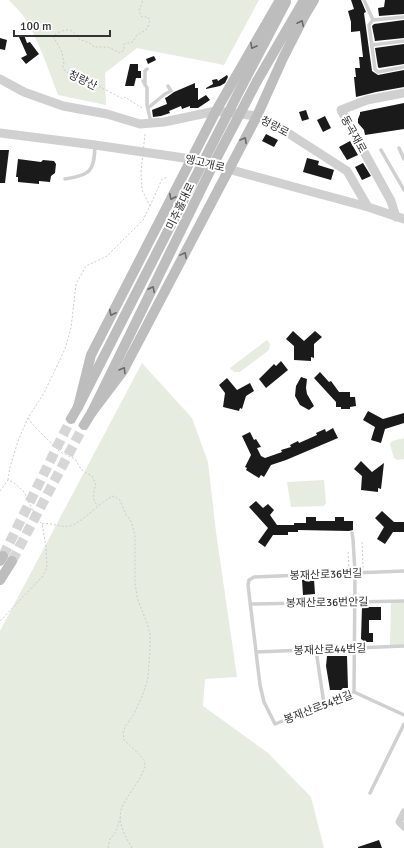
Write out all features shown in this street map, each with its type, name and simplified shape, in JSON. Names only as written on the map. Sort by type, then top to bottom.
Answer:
[{"type":"main road","points":[[78,407],[91,355],[216,111],[280,0]]},
{"type":"main road","name":"미추홀대로","points":[[71,419],[202,161],[286,0]]},
{"type":"main road","name":"미추홀대로","points":[[84,425],[92,412],[214,164],[257,81],[304,0]]},
{"type":"main road","points":[[92,412],[123,371],[257,116],[290,44],[314,0]]},
{"type":"main road","points":[[0,580],[5,559]]},
{"type":"street","name":"청량로","points":[[0,79],[24,92],[62,106],[107,114],[140,124],[164,122],[216,111],[257,116],[274,124],[347,171],[368,207]]},
{"type":"street","name":"동곡재로","points":[[400,218],[340,110],[367,100],[404,93]]},
{"type":"street","name":"앵고개로","points":[[0,133],[94,144],[191,159],[368,207],[400,218]]},
{"type":"street","points":[[404,812],[399,822],[404,827]]},
{"type":"lane","points":[[364,0],[373,20]]},
{"type":"lane","points":[[404,17],[373,20],[369,25],[375,69],[378,72],[404,67]]},
{"type":"lane","points":[[372,45],[404,41]]},
{"type":"lane","points":[[147,69],[145,71],[144,83],[147,88],[148,123]]},
{"type":"lane","points":[[148,108],[161,96],[170,91],[168,86]]},
{"type":"lane","points":[[65,179],[87,173],[92,168],[94,162],[94,144]]},
{"type":"lane","points":[[399,148],[404,159]]},
{"type":"lane","points":[[381,150],[404,190]]},
{"type":"lane","points":[[352,533],[355,573],[354,692]]},
{"type":"lane","name":"봉재산로36번길","points":[[250,604],[248,585],[249,580],[254,577],[404,571]]},
{"type":"lane","name":"봉재산로36번안길","points":[[250,604],[404,600]]},
{"type":"lane","points":[[250,604],[256,652]]},
{"type":"lane","name":"봉재산로44번길","points":[[256,652],[404,646]]},
{"type":"lane","points":[[316,650],[324,704]]},
{"type":"lane","name":"봉재산로54번길","points":[[256,652],[264,702],[275,724],[354,692],[404,715]]},
{"type":"lane","points":[[370,793],[404,724]]},
{"type":"path","name":"청량산","points":[[143,0],[139,11],[142,17],[148,17],[150,21],[148,29],[136,36],[133,42],[124,44],[124,50],[120,53],[108,47],[94,47],[90,42],[81,40],[73,31],[70,30],[59,31],[54,35],[54,38],[62,52],[63,67],[65,71],[77,78],[83,78],[123,99],[125,97],[143,109],[148,123],[145,134],[141,172],[142,190],[150,206]]},
{"type":"path","points":[[0,492],[8,480],[10,467],[19,438],[28,418],[44,393],[65,349],[71,328],[76,284],[86,266],[107,256],[143,220],[162,179],[168,177]]},
{"type":"path","points":[[28,418],[60,452],[75,459],[81,469],[92,476],[96,485],[94,489],[95,504],[99,507]]},
{"type":"path","points":[[0,622],[43,576],[47,567],[46,547],[42,524],[35,515],[24,492],[13,482],[8,480]]},
{"type":"path","points":[[42,524],[48,523],[64,527],[71,526],[99,507],[110,497],[114,496],[120,500],[126,515],[131,521],[135,535],[135,584],[138,600],[150,634],[148,678],[134,714],[125,727],[123,733],[124,740],[144,760],[145,766],[142,776],[125,799],[121,810],[122,828],[132,848]]},
{"type":"path","points":[[362,542],[363,572]]},
{"type":"path","points":[[348,549],[349,573]]},
{"type":"path","points":[[108,848],[110,839],[116,832],[121,818]]},
{"type":"shaded area","points":[[9,0],[259,0],[224,65],[137,48],[105,73],[106,105],[58,95],[42,53],[28,23]]},
{"type":"shaded area","points":[[267,340],[270,344],[269,350],[240,372],[234,372],[230,368]]},
{"type":"shaded area","points":[[142,363],[192,418],[208,462],[216,532],[237,677],[205,679],[203,706],[268,753],[311,797],[324,848],[0,848],[0,631]]},
{"type":"shaded area","points":[[404,438],[404,459],[398,460],[394,458],[390,444],[392,441]]},
{"type":"shaded area","points":[[324,480],[326,503],[324,506],[291,507],[287,482]]},
{"type":"shaded area","points":[[391,602],[404,602],[404,645],[390,645]]},
{"type":"building","points":[[351,0],[361,0],[366,12],[364,13],[372,71],[378,75],[404,70],[404,87],[356,97],[354,77],[356,77],[355,68],[360,68],[359,57],[363,57],[360,31],[351,32],[351,22],[348,11],[354,9]]},
{"type":"building","points":[[385,0],[404,0],[404,14],[379,16],[378,8],[384,7]]},
{"type":"building","points":[[404,20],[404,38],[375,41],[372,26],[374,24]]},
{"type":"building","points":[[24,35],[27,43],[30,42],[39,54],[26,64],[21,58],[27,55],[19,37]]},
{"type":"building","points":[[0,38],[7,40],[5,50],[0,49]]},
{"type":"building","points":[[404,44],[404,64],[378,67],[375,48]]},
{"type":"building","points":[[154,56],[156,60],[148,64],[146,59]]},
{"type":"building","points":[[130,64],[138,64],[138,71],[141,71],[141,78],[136,78],[134,86],[125,86]]},
{"type":"building","points":[[227,75],[228,77],[225,83],[220,86],[206,89],[213,84],[212,80],[217,79],[218,81]]},
{"type":"building","points":[[195,83],[195,88],[198,88],[198,100],[206,95],[210,100],[198,108],[190,108],[190,106],[182,109],[181,106],[169,111],[170,113],[153,117],[152,110],[167,104],[165,98],[174,92]]},
{"type":"building","points":[[404,103],[404,129],[365,135],[364,130],[358,123],[360,112]]},
{"type":"building","points":[[306,110],[309,119],[302,121],[299,112]]},
{"type":"building","points":[[325,116],[331,128],[323,132],[317,120]]},
{"type":"building","points":[[266,134],[278,140],[274,147],[262,141]]},
{"type":"building","points":[[350,141],[358,155],[347,160],[339,147]]},
{"type":"building","points":[[0,150],[9,150],[5,183],[0,183]]},
{"type":"building","points":[[307,158],[319,161],[318,165],[334,170],[331,180],[303,172]]},
{"type":"building","points":[[18,159],[41,162],[43,160],[54,161],[56,164],[55,173],[51,176],[50,182],[39,181],[39,184],[18,182],[18,177],[16,177]]},
{"type":"building","points":[[363,163],[371,176],[362,180],[355,167]]},
{"type":"building","points":[[293,331],[304,341],[315,331],[322,337],[314,344],[314,358],[311,357],[311,361],[294,360],[294,346],[286,339]]},
{"type":"building","points":[[281,361],[288,370],[266,388],[259,379],[274,364],[276,366]]},
{"type":"building","points":[[320,372],[329,382],[331,381],[339,392],[350,392],[350,397],[355,397],[356,406],[350,407],[350,409],[341,409],[341,407],[336,407],[336,402],[314,378]]},
{"type":"building","points":[[301,377],[307,379],[307,394],[314,406],[309,410],[300,405],[295,396],[296,386]]},
{"type":"building","points":[[227,378],[237,390],[250,383],[254,391],[246,396],[242,409],[240,408],[239,411],[223,407],[225,393],[219,385]]},
{"type":"building","points":[[368,411],[383,419],[404,413],[404,423],[385,429],[381,443],[371,440],[375,427],[363,420]]},
{"type":"building","points":[[333,428],[338,438],[271,465],[264,477],[261,475],[259,478],[246,470],[247,468],[245,467],[251,455],[242,436],[250,432],[254,440],[256,439],[261,447],[257,448],[261,456],[265,458],[282,452],[281,450],[291,447],[290,445],[298,441],[299,443],[317,435],[316,433],[325,429],[326,432]]},
{"type":"building","points":[[361,461],[372,472],[384,463],[381,489],[378,488],[378,492],[361,490],[362,476],[354,469]]},
{"type":"building","points":[[256,501],[263,508],[268,504],[274,510],[270,515],[277,525],[306,523],[306,517],[316,517],[316,521],[335,521],[335,517],[344,517],[344,521],[353,521],[353,530],[298,530],[298,532],[288,532],[288,535],[273,535],[265,547],[258,542],[268,528],[249,507]]},
{"type":"building","points":[[382,511],[394,522],[404,522],[404,532],[393,532],[385,544],[377,539],[384,527],[375,518]]},
{"type":"building","points":[[314,579],[315,594],[303,595],[302,580]]},
{"type":"building","points":[[363,605],[369,605],[369,607],[381,607],[381,620],[369,620],[369,633],[373,633],[373,642],[365,642],[361,639]]},
{"type":"building","points":[[327,656],[347,656],[348,688],[343,688],[341,690],[330,690],[326,666]]},
{"type":"building","points":[[379,840],[382,848],[358,848],[358,847]]},
{"type":"tunnel","points":[[3,556],[71,419]]},
{"type":"tunnel","points":[[12,561],[84,425]]}]
